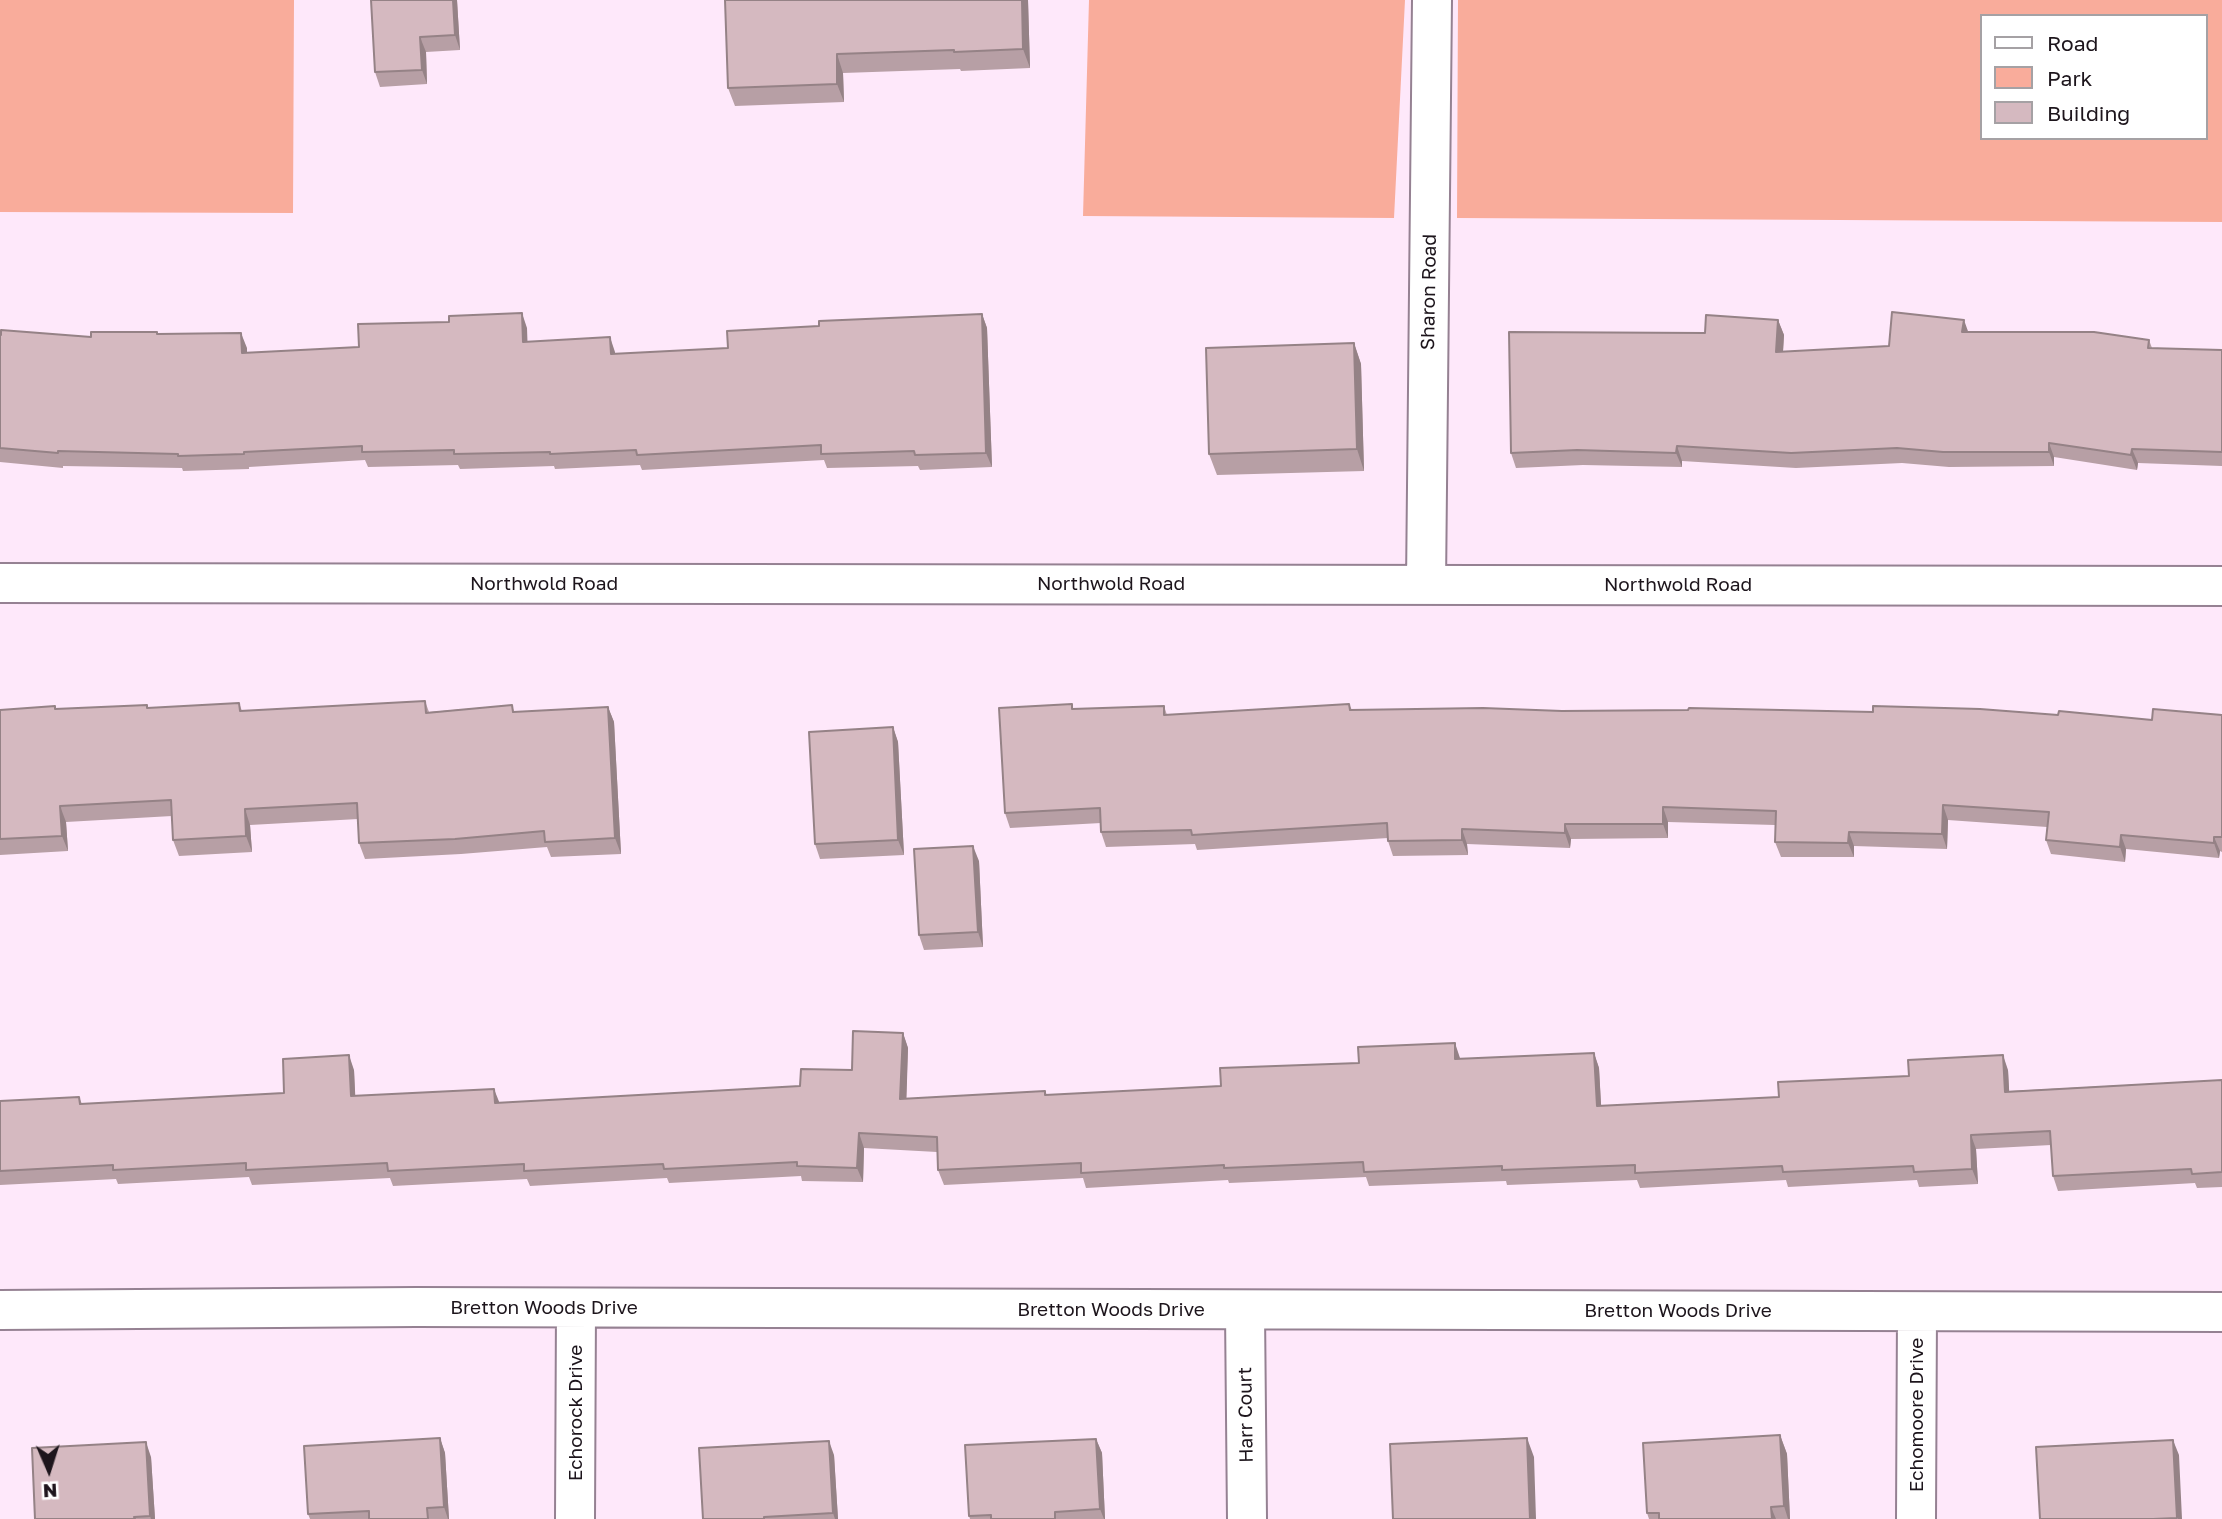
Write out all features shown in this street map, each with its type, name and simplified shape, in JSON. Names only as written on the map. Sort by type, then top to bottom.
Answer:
[{"type":"street","name":"Sharon Road","points":[[1426,584],[1432,0]]},
{"type":"street","name":"Northwold Road","points":[[0,583],[2222,586]]},
{"type":"street","name":"Bretton Woods Drive","points":[[0,1310],[576,1308],[2222,1312]]},
{"type":"street","name":"Echorock Drive","points":[[575,1519],[576,1308]]},
{"type":"street","name":"Harr Court","points":[[1245,1311],[1247,1519]]},
{"type":"street","name":"Echomoore Drive","points":[[1916,1519],[1917,1312]]},
{"type":"green space","points":[[0,0],[294,0],[293,213],[0,212]]},
{"type":"green space","points":[[1089,0],[1405,0],[1394,218],[1083,216]]},
{"type":"green space","points":[[1458,0],[2222,0],[2222,222],[1457,218]]},
{"type":"building","points":[[371,0],[453,0],[455,35],[420,37],[422,70],[375,72]]},
{"type":"building","points":[[725,0],[1022,0],[1023,49],[837,54],[837,84],[728,88]]},
{"type":"building","points":[[1892,312],[1964,320],[1962,332],[2094,332],[2149,340],[2148,348],[2222,350],[2222,452],[2132,449],[2131,455],[2049,443],[2049,452],[1943,452],[1897,448],[1791,453],[1677,446],[1676,453],[1577,450],[1511,453],[1509,332],[1705,333],[1706,315],[1778,320],[1776,352],[1889,346]]},
{"type":"building","points":[[522,313],[523,342],[610,337],[611,354],[728,348],[727,331],[819,326],[819,321],[982,314],[986,453],[915,455],[914,451],[821,454],[821,445],[637,455],[636,450],[550,454],[454,454],[454,450],[362,452],[362,446],[178,456],[58,453],[0,448],[1,330],[91,337],[91,332],[241,333],[242,353],[359,347],[358,324],[449,322],[449,316]]},
{"type":"building","points":[[1354,343],[1357,449],[1209,454],[1206,348]]},
{"type":"building","points":[[425,701],[426,713],[512,705],[513,712],[608,707],[615,838],[545,842],[544,831],[455,839],[359,843],[357,803],[245,809],[246,836],[173,840],[171,800],[60,806],[62,836],[0,839],[0,710],[55,706],[55,709],[147,705],[147,708],[239,703],[240,711]]},
{"type":"building","points":[[1072,704],[1072,709],[1164,706],[1164,715],[1349,704],[1350,710],[1483,708],[1562,711],[1689,708],[1873,712],[1873,706],[1980,709],[2058,715],[2059,711],[2152,720],[2153,709],[2222,715],[2222,837],[2214,837],[2214,843],[2121,835],[2120,847],[2046,840],[2049,812],[1943,805],[1942,834],[1849,832],[1848,843],[1775,842],[1776,811],[1663,807],[1663,824],[1565,824],[1565,833],[1462,829],[1462,840],[1388,841],[1387,823],[1192,835],[1191,830],[1101,832],[1100,808],[1005,813],[999,708]]},
{"type":"building","points":[[893,727],[898,840],[815,844],[809,732]]},
{"type":"building","points":[[973,846],[978,932],[919,935],[914,849]]},
{"type":"building","points":[[853,1031],[903,1033],[900,1099],[1045,1091],[1045,1095],[1221,1086],[1220,1068],[1359,1063],[1358,1047],[1455,1043],[1455,1059],[1594,1053],[1597,1106],[1779,1097],[1778,1082],[1909,1076],[1908,1060],[2003,1055],[2005,1092],[2222,1080],[2222,1172],[2192,1174],[2191,1169],[2053,1176],[2050,1131],[1971,1135],[1972,1169],[1914,1172],[1913,1166],[1783,1172],[1782,1166],[1635,1173],[1635,1165],[1502,1170],[1502,1166],[1364,1172],[1363,1162],[1224,1168],[1224,1165],[1081,1173],[1081,1163],[938,1170],[937,1137],[859,1133],[857,1168],[797,1166],[797,1162],[664,1169],[663,1164],[524,1171],[524,1164],[388,1171],[387,1163],[246,1170],[246,1163],[113,1170],[113,1165],[0,1171],[0,1101],[79,1097],[80,1104],[284,1093],[283,1059],[349,1055],[351,1096],[494,1089],[495,1103],[800,1086],[801,1069],[852,1070]]},
{"type":"building","points":[[1780,1435],[1784,1506],[1771,1507],[1772,1519],[1659,1519],[1659,1513],[1647,1513],[1643,1443]]},
{"type":"building","points":[[440,1438],[444,1507],[427,1508],[428,1519],[369,1519],[369,1511],[308,1514],[304,1446]]},
{"type":"building","points":[[1527,1438],[1530,1519],[1393,1519],[1390,1444]]},
{"type":"building","points":[[1096,1439],[1100,1509],[1055,1512],[1055,1519],[991,1519],[991,1515],[969,1516],[965,1445]]},
{"type":"building","points":[[2173,1440],[2177,1518],[2040,1519],[2036,1447]]},
{"type":"building","points":[[829,1441],[833,1513],[764,1519],[703,1519],[699,1448]]},
{"type":"building","points":[[146,1442],[150,1516],[134,1517],[135,1519],[35,1519],[32,1448]]}]
